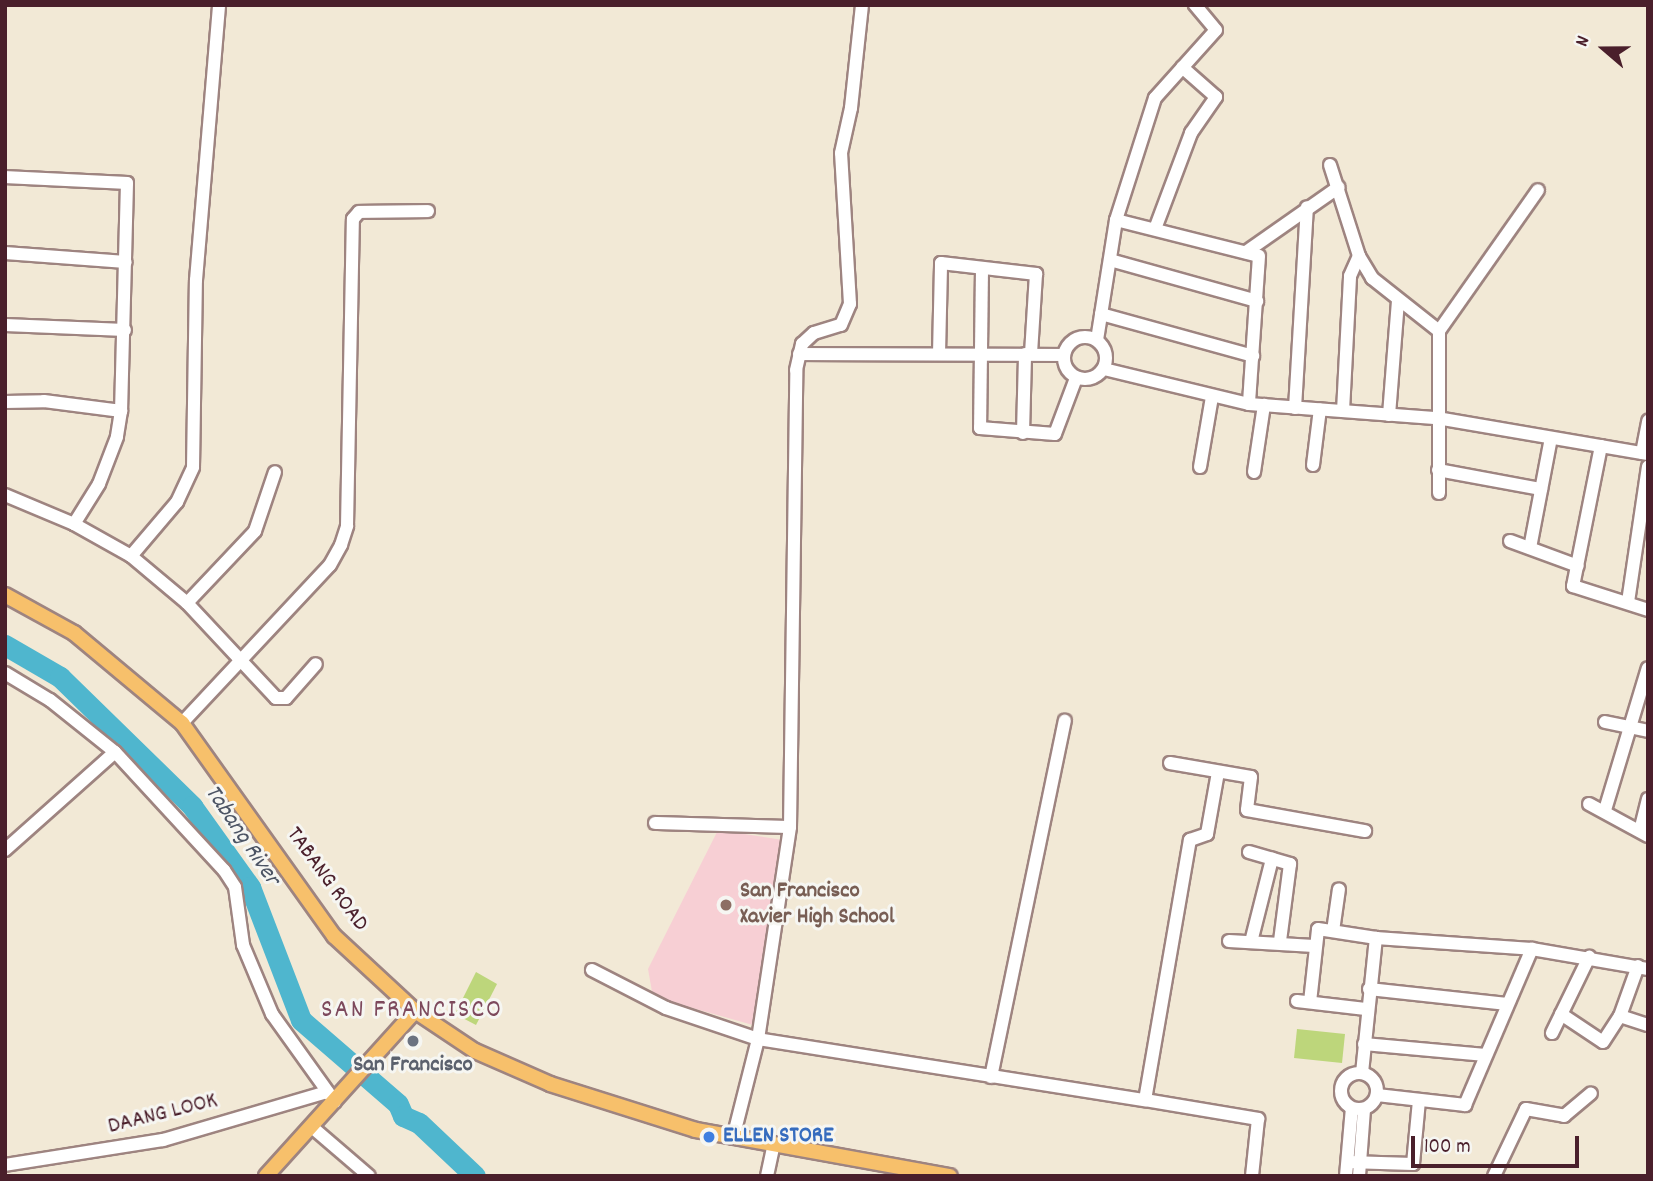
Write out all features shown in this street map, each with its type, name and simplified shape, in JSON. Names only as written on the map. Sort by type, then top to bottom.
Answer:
[{"type":"main road","name":"TABANG ROAD","points":[[5,595],[74,634],[182,723],[334,936],[415,1011],[475,1051],[550,1084],[634,1113],[773,1147],[892,1170],[950,1176]]},
{"type":"main road","points":[[266,1176],[312,1127],[331,1097],[358,1079],[415,1011]]},
{"type":"street","points":[[131,556],[177,502],[193,467],[201,192],[219,5]]},
{"type":"street","points":[[733,1138],[758,1039],[790,827],[799,354],[807,338],[841,325],[850,304],[841,153],[851,108],[862,5]]},
{"type":"street","points":[[1064,355],[1067,369],[1076,377],[1095,378],[1104,369],[1107,356],[1097,340],[1116,220],[1155,98],[1216,30],[1195,5]]},
{"type":"street","points":[[1155,229],[1191,134],[1216,97],[1182,67]]},
{"type":"street","points":[[1330,165],[1359,256],[1372,278],[1439,331]]},
{"type":"street","points":[[5,177],[127,183],[125,330],[117,437],[99,484],[74,524]]},
{"type":"street","points":[[1246,253],[1307,207],[1339,187]]},
{"type":"street","points":[[1439,493],[1439,331],[1538,190]]},
{"type":"street","points":[[1295,408],[1307,207]]},
{"type":"street","points":[[182,723],[244,660],[330,565],[347,526],[353,219],[359,212],[428,211]]},
{"type":"street","points":[[1116,220],[1259,256],[1249,404]]},
{"type":"street","points":[[5,253],[125,262]]},
{"type":"street","points":[[1343,411],[1350,276],[1359,256]]},
{"type":"street","points":[[1110,260],[1257,301]]},
{"type":"street","points":[[939,354],[941,263],[1036,274],[1023,433]]},
{"type":"street","points":[[982,269],[980,428],[1055,434],[1076,377]]},
{"type":"street","points":[[1389,415],[1398,301]]},
{"type":"street","points":[[1101,314],[1252,356]]},
{"type":"street","points":[[5,325],[125,330]]},
{"type":"street","points":[[1064,355],[1079,338],[1097,340]]},
{"type":"street","points":[[799,354],[1064,355]]},
{"type":"street","points":[[1104,369],[1249,404],[1437,418],[1645,454],[1648,421]]},
{"type":"street","points":[[1200,467],[1212,397]]},
{"type":"street","points":[[5,402],[44,401],[121,411]]},
{"type":"street","points":[[1254,472],[1264,405]]},
{"type":"street","points":[[1313,465],[1320,409]]},
{"type":"street","points":[[1530,548],[1551,438]]},
{"type":"street","points":[[1601,446],[1573,586],[1648,610]]},
{"type":"street","points":[[1628,602],[1648,466]]},
{"type":"street","points":[[1438,470],[1541,489]]},
{"type":"street","points":[[187,603],[255,531],[275,472]]},
{"type":"street","points":[[5,495],[74,524],[131,556],[187,603],[280,699],[316,664]]},
{"type":"street","points":[[1510,541],[1577,566]]},
{"type":"street","points":[[1605,810],[1647,672]]},
{"type":"street","points":[[5,673],[50,700],[115,752],[235,887],[243,945],[272,1014],[331,1097]]},
{"type":"street","points":[[991,1077],[1065,721]]},
{"type":"street","points":[[1605,722],[1648,732]]},
{"type":"street","points":[[5,850],[115,752]]},
{"type":"street","points":[[1170,763],[1251,777],[1247,810],[1365,831]]},
{"type":"street","points":[[1145,1100],[1190,840],[1208,834],[1218,772]]},
{"type":"street","points":[[1590,804],[1644,833],[1648,799]]},
{"type":"street","points":[[655,823],[790,827]]},
{"type":"street","points":[[1249,852],[1290,864],[1280,941]]},
{"type":"street","points":[[1251,942],[1272,859]]},
{"type":"street","points":[[1334,931],[1339,889]]},
{"type":"street","points":[[1366,1009],[1304,1002],[1318,929],[1377,938],[1532,949],[1643,968],[1604,1042],[1561,1014]]},
{"type":"street","points":[[1362,1073],[1366,1009],[1377,938]]},
{"type":"street","points":[[1228,941],[1280,941],[1314,946]]},
{"type":"street","points":[[1358,1109],[1377,1095],[1465,1105],[1532,949]]},
{"type":"street","points":[[1552,1033],[1589,957]]},
{"type":"street","points":[[592,970],[677,1013],[758,1039],[1258,1119],[1252,1176]]},
{"type":"street","points":[[1369,989],[1507,1004]]},
{"type":"street","points":[[1620,1016],[1648,1025]]},
{"type":"street","points":[[1364,1044],[1486,1055]]},
{"type":"street","points":[[1362,1073],[1375,1081],[1377,1095]]},
{"type":"street","points":[[1358,1109],[1343,1100],[1341,1089],[1346,1079],[1362,1073]]},
{"type":"street","points":[[1494,1176],[1526,1109],[1564,1116],[1591,1093]]},
{"type":"street","name":"DAANG LOOK","points":[[5,1165],[163,1140],[331,1097]]},
{"type":"street","points":[[1346,1176],[1356,1167],[1413,1164],[1419,1100]]},
{"type":"street","points":[[1356,1167],[1358,1109]]},
{"type":"street","points":[[312,1127],[369,1176]]},
{"type":"street","points":[[767,1176],[773,1147]]},
{"type":"shaded area","name":"San Francisco Xavier High School","points":[[718,830],[783,840],[753,1025],[653,997],[648,969]]},
{"type":"green space","points":[[476,972],[497,984],[476,1025],[455,1014]]},
{"type":"green space","points":[[1297,1029],[1345,1034],[1342,1063],[1294,1058]]},
{"type":"waterway","name":"Tabang River","points":[[5,645],[60,677],[192,806],[250,887],[301,1020],[398,1104],[403,1116],[419,1123],[475,1176]]},
{"type":"place","name":"San Francisco Xavier High School","points":[[726,905]]},
{"type":"place","name":"San Francisco","points":[[413,1041]]},
{"type":"place","name":"ELLEN STORE","points":[[709,1137]]},
{"type":"district","name":"SAN FRANCISCO","points":[[412,1011]]}]
